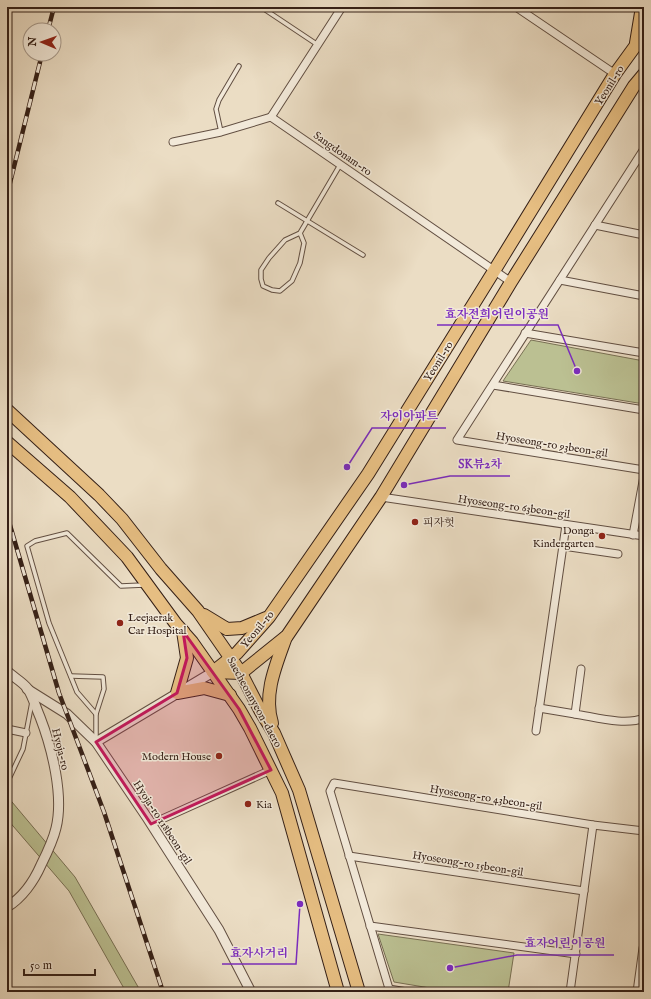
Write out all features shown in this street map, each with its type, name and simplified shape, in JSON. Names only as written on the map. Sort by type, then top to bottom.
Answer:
[{"type":"main road","points":[[636,44],[642,7]]},
{"type":"main road","name":"Yeonil-ro","points":[[213,672],[237,653],[269,617],[368,474],[615,74],[644,34]]},
{"type":"main road","points":[[634,86],[644,65]]},
{"type":"main road","name":"Yeonil-ro","points":[[241,672],[287,636],[381,497],[511,282],[634,86],[644,74]]},
{"type":"main road","name":"Saecheonnyeon-daero","points":[[7,410],[99,495],[122,520],[160,568],[198,611],[232,657],[274,733],[299,790],[359,992]]},
{"type":"main road","name":"Saecheonnyeon-daero","points":[[7,442],[70,497],[127,557],[192,642],[230,695],[250,728],[282,793],[338,992]]},
{"type":"main road","points":[[198,611],[227,629],[242,628],[269,617]]},
{"type":"main road","points":[[183,631],[186,658],[177,694],[204,688],[230,695]]},
{"type":"main road","points":[[274,733],[268,713],[270,689],[274,670],[287,636]]},
{"type":"main road","points":[[213,672],[241,672]]},
{"type":"street","points":[[173,142],[221,132],[271,117],[342,7]]},
{"type":"street","points":[[516,7],[615,74]]},
{"type":"street","name":"Sangdonam-ro","points":[[271,117],[511,282]]},
{"type":"street","points":[[644,149],[493,385],[644,410]]},
{"type":"street","points":[[595,225],[644,235]]},
{"type":"street","points":[[560,280],[644,296]]},
{"type":"street","points":[[526,334],[644,353]]},
{"type":"street","name":"Hyoseong-ro 93beon-gil","points":[[493,385],[457,440],[644,470]]},
{"type":"street","points":[[633,535],[644,476]]},
{"type":"street","name":"Hyoseong-ro 63beon-gil","points":[[381,497],[644,536]]},
{"type":"street","points":[[536,731],[566,525]]},
{"type":"street","points":[[563,546],[618,554]]},
{"type":"street","points":[[575,714],[581,669]]},
{"type":"street","name":"Hyoja-ro","points":[[7,671],[27,689],[46,732],[54,762],[58,807],[56,827],[51,844],[36,877],[13,904],[7,907]]},
{"type":"street","points":[[96,742],[213,672]]},
{"type":"street","name":"Hyoja-ro 118beon-gil","points":[[27,689],[67,714],[96,742],[219,930],[251,992]]},
{"type":"street","points":[[539,708],[624,722],[638,721],[644,718]]},
{"type":"street","points":[[7,729],[26,733]]},
{"type":"street","points":[[151,824],[271,770]]},
{"type":"street","name":"Hyoseong-ro 43beon-gil","points":[[349,856],[330,791],[334,783],[593,825],[644,831]]},
{"type":"street","points":[[570,992],[593,825]]},
{"type":"street","points":[[349,856],[389,990],[407,992]]},
{"type":"street","name":"Hyoseong-ro 15beon-gil","points":[[349,856],[584,891]]},
{"type":"street","points":[[370,926],[576,954]]},
{"type":"street","points":[[638,992],[644,948]]},
{"type":"lane","points":[[261,7],[318,45]]},
{"type":"lane","points":[[221,132],[216,109],[219,100],[239,66]]},
{"type":"lane","points":[[300,234],[304,243],[300,264],[292,281],[280,291],[272,290],[263,286],[261,270],[269,258],[285,240],[300,234],[309,221],[340,165]]},
{"type":"lane","points":[[278,202],[363,255]]},
{"type":"lane","points":[[96,714],[77,692],[49,623],[27,546],[35,541],[67,533],[121,586],[148,585]]},
{"type":"lane","points":[[71,676],[103,676],[104,689],[96,714],[96,742]]},
{"type":"lane","points":[[7,784],[23,748],[32,699]]},
{"type":"highlighted area","points":[[183,631],[239,709],[271,770],[151,824],[96,742],[177,693],[187,658]]},
{"type":"green space","points":[[531,340],[644,361],[644,404],[503,381]]},
{"type":"green space","points":[[7,796],[75,877],[141,992],[126,992],[69,891],[7,819]]},
{"type":"green space","points":[[378,934],[514,953],[508,992],[454,992],[394,982]]},
{"type":"railway","points":[[50,22],[54,7]]},
{"type":"railway","points":[[7,195],[40,62]]},
{"type":"railway","points":[[7,515],[59,693],[104,812],[163,992]]},
{"type":"place","name":"효자전희어린이공원","points":[[577,371]]},
{"type":"place","name":"자이아파트","points":[[347,467]]},
{"type":"place","name":"SK뷰2차","points":[[404,485]]},
{"type":"place","name":"피자헛","points":[[415,522]]},
{"type":"place","name":"Donga Kindergarten","points":[[602,536]]},
{"type":"place","name":"Leejaerak Car Hospital","points":[[120,623]]},
{"type":"place","name":"Modern House","points":[[219,756]]},
{"type":"place","name":"Kia","points":[[248,804]]},
{"type":"place","name":"효자사거리","points":[[300,904]]},
{"type":"place","name":"효자어린이공원","points":[[450,968]]}]
